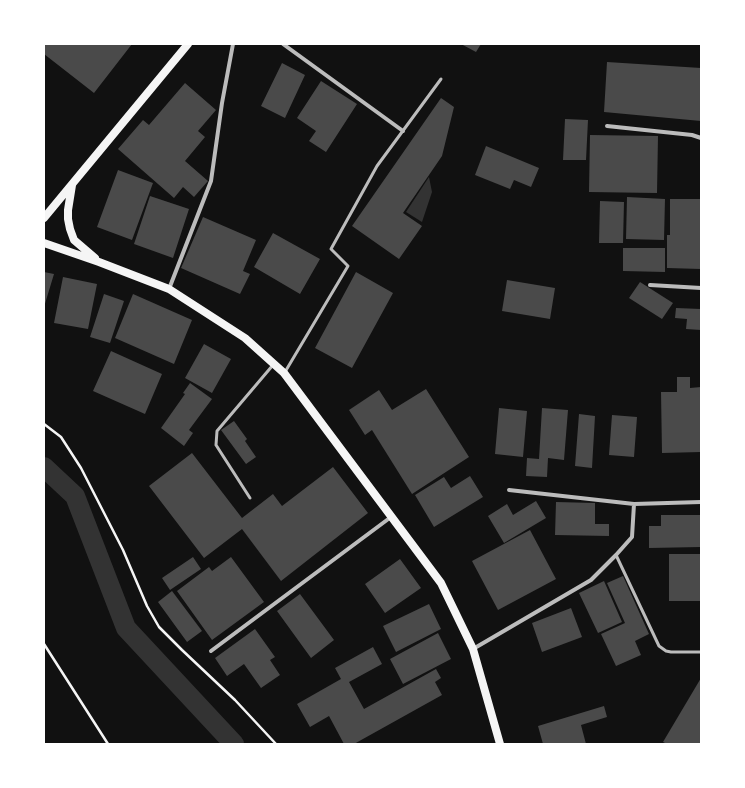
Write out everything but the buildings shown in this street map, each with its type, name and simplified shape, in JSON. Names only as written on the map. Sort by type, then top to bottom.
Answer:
[{"type":"main road","points":[[44,218],[188,44]]},
{"type":"main road","points":[[73,183],[68,210],[70,229],[74,240],[99,262]]},
{"type":"main road","points":[[44,243],[169,289],[245,338],[284,373],[440,583],[474,649],[500,744]]},
{"type":"street","points":[[169,289],[211,180],[222,103],[233,44]]},
{"type":"street","points":[[283,44],[403,131]]},
{"type":"street","points":[[607,126],[692,135],[701,138]]},
{"type":"street","points":[[650,285],[701,288]]},
{"type":"street","points":[[508,490],[634,504],[701,502]]},
{"type":"street","points":[[474,649],[591,580],[632,537],[634,504]]},
{"type":"street","points":[[211,651],[391,517]]},
{"type":"lane","points":[[284,373],[348,266],[331,249],[377,166],[441,78]]},
{"type":"lane","points":[[250,498],[216,445],[217,431],[274,364]]},
{"type":"lane","points":[[616,555],[657,644],[666,651],[671,652],[701,652]]},
{"type":"path","points":[[44,424],[61,437],[81,468],[123,550],[147,606],[159,627],[235,700],[276,744]]},
{"type":"path","points":[[44,644],[108,744]]},
{"type":"shaded area","points":[[429,177],[432,192],[422,222],[406,212]]},
{"type":"waterway","points":[[44,467],[75,496],[126,628],[234,744]]}]
